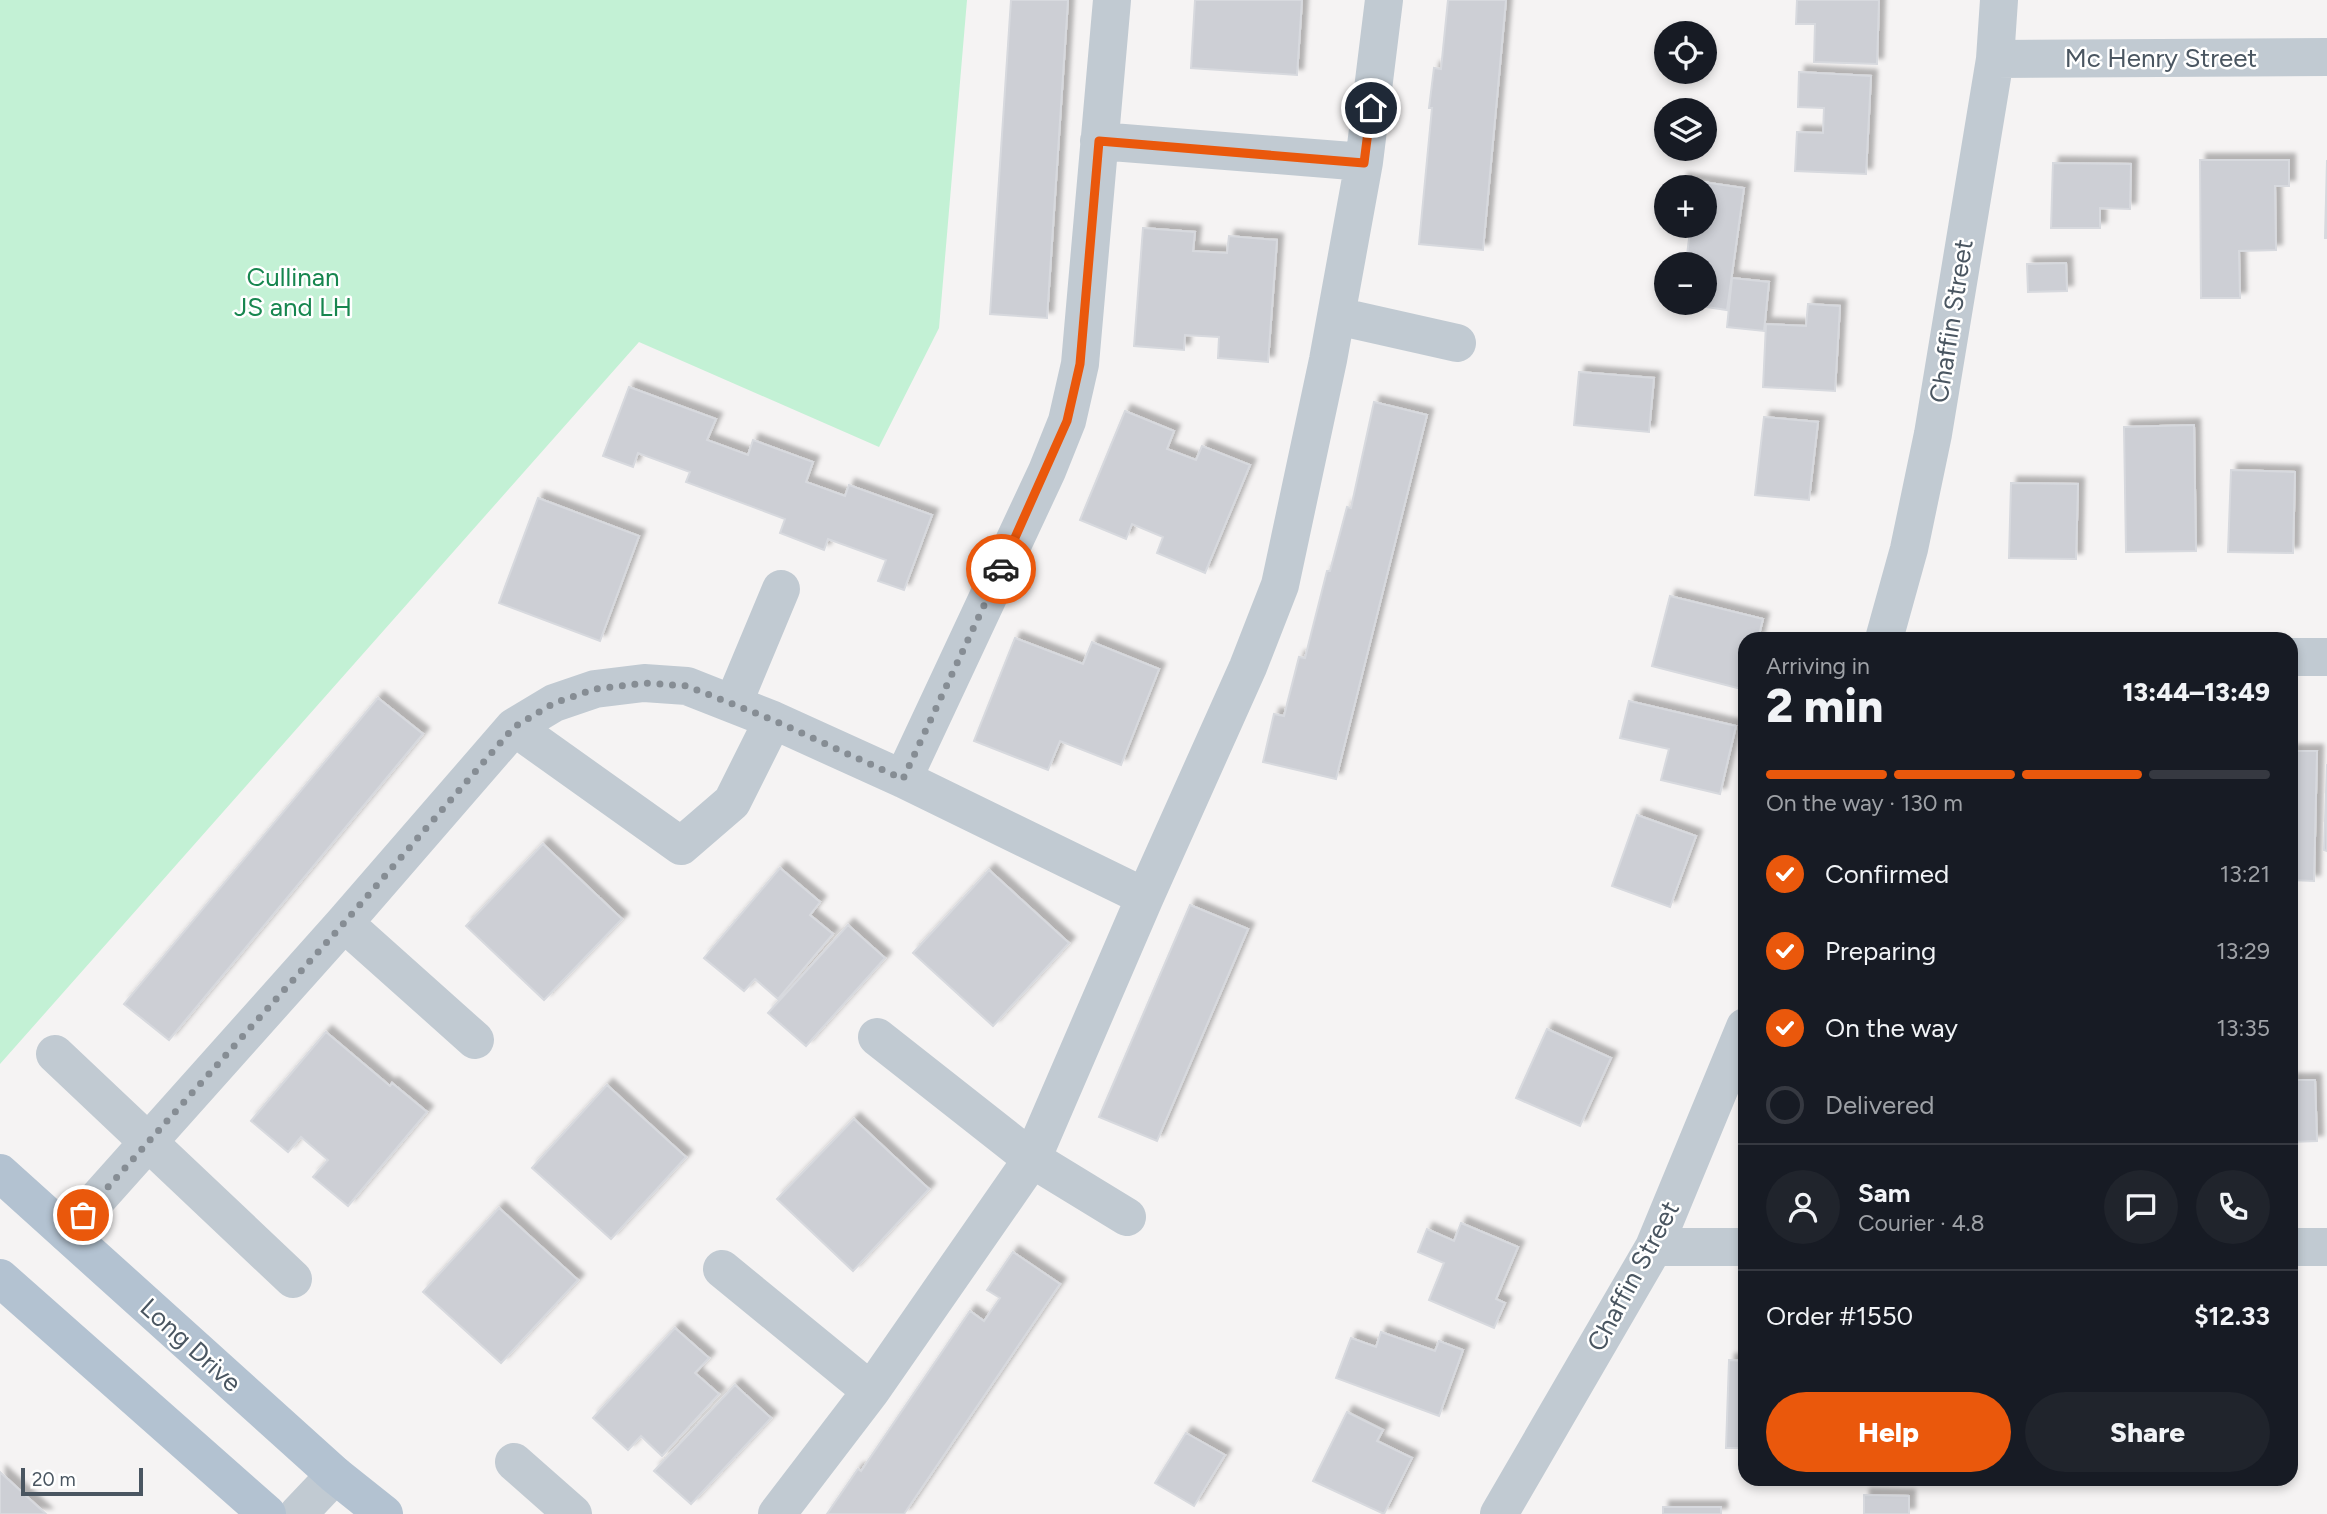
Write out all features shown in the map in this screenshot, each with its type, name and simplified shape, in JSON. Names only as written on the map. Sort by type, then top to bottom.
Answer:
[{"type":"main road","name":"Long Drive","points":[[0,1172],[335,1475],[384,1514]]},
{"type":"main road","points":[[4,1289],[267,1514]]},
{"type":"street","points":[[903,779],[1067,421],[1080,364],[1112,0]]},
{"type":"street","points":[[777,1514],[871,1391],[1032,1159],[1248,667],[1280,585],[1336,316],[1364,163],[1384,0]]},
{"type":"street","name":"Chaffin Street","points":[[1886,632],[1909,549],[1933,434],[1995,59],[1999,0]]},
{"type":"street","name":"Mc Henry Street","points":[[1995,59],[2327,57]]},
{"type":"street","points":[[1099,141],[1364,163]]},
{"type":"street","points":[[1336,316],[1457,343]]},
{"type":"street","points":[[733,704],[781,589]]},
{"type":"street","points":[[2298,657],[2327,657]]},
{"type":"street","points":[[67,1233],[344,923],[514,727],[554,703],[595,689],[644,683],[687,686],[773,720],[903,779],[1145,897]]},
{"type":"street","points":[[514,727],[681,846],[732,802],[773,720]]},
{"type":"street","points":[[344,923],[475,1040]]},
{"type":"street","points":[[877,1037],[1032,1159],[1127,1217]]},
{"type":"street","name":"Chaffin Street","points":[[1499,1514],[1654,1247],[1738,1044]]},
{"type":"street","points":[[55,1054],[293,1279]]},
{"type":"street","points":[[1654,1247],[1738,1247]]},
{"type":"street","points":[[2298,1247],[2327,1247]]},
{"type":"street","points":[[722,1269],[871,1391]]},
{"type":"street","points":[[514,1462],[573,1514]]},
{"type":"street","points":[[298,1514],[335,1475]]},
{"type":"green space","name":"Cullinan JS and LH","points":[[0,0],[967,0],[939,328],[879,447],[639,342],[0,1064]]},
{"type":"building","points":[[1011,0],[1068,0],[1047,318],[990,314]]},
{"type":"building","points":[[1195,0],[1302,0],[1297,75],[1191,68]]},
{"type":"building","points":[[1448,0],[1506,0],[1483,250],[1419,244],[1432,108],[1429,108],[1434,68],[1441,69]]},
{"type":"building","points":[[1797,0],[1879,0],[1877,64],[1814,62],[1815,24],[1796,24]]},
{"type":"building","points":[[1799,72],[1871,76],[1866,174],[1795,171],[1797,132],[1823,133],[1824,108],[1798,107]]},
{"type":"building","points":[[2200,160],[2289,160],[2289,186],[2275,186],[2276,250],[2239,251],[2240,298],[2201,298]]},
{"type":"building","points":[[2327,160],[2327,238],[2325,238]]},
{"type":"building","points":[[2053,163],[2131,164],[2130,209],[2100,208],[2100,228],[2051,228]]},
{"type":"building","points":[[1717,184],[1744,188],[1727,310],[1717,309],[1717,252],[1687,252],[1689,238],[1717,238]]},
{"type":"building","points":[[1143,228],[1195,232],[1193,251],[1227,253],[1229,236],[1277,240],[1268,362],[1218,358],[1219,337],[1185,335],[1184,350],[1134,346]]},
{"type":"building","points":[[2066,263],[2067,291],[2028,292],[2027,264]]},
{"type":"building","points":[[1732,278],[1769,282],[1764,331],[1727,327]]},
{"type":"building","points":[[1808,304],[1840,306],[1835,391],[1763,387],[1766,324],[1806,326]]},
{"type":"building","points":[[1579,372],[1654,378],[1649,432],[1574,425]]},
{"type":"building","points":[[629,387],[716,419],[707,440],[748,455],[753,440],[813,462],[806,482],[845,496],[849,485],[932,515],[904,590],[878,581],[886,560],[828,539],[824,550],[780,533],[785,519],[686,482],[690,472],[638,453],[633,467],[603,456]]},
{"type":"building","points":[[1374,402],[1427,415],[1336,779],[1263,762],[1274,714],[1284,716],[1299,657],[1305,658],[1327,571],[1330,571],[1347,507],[1351,508]]},
{"type":"building","points":[[1125,411],[1174,431],[1167,449],[1196,460],[1202,446],[1250,465],[1205,573],[1157,553],[1163,537],[1132,524],[1126,539],[1080,520]]},
{"type":"building","points":[[1764,417],[1818,422],[1809,500],[1755,495]]},
{"type":"building","points":[[2194,425],[2196,551],[2126,552],[2124,427]]},
{"type":"building","points":[[2231,470],[2295,472],[2293,553],[2228,552]]},
{"type":"building","points":[[2011,483],[2078,484],[2076,559],[2009,558]]},
{"type":"building","points":[[538,498],[639,536],[600,641],[499,603]]},
{"type":"building","points":[[1670,596],[1763,619],[1760,632],[1738,632],[1738,688],[1652,666]]},
{"type":"building","points":[[1015,638],[1083,664],[1092,642],[1159,669],[1121,765],[1060,741],[1048,770],[974,741]]},
{"type":"building","points":[[378,698],[423,734],[169,1040],[124,1004]]},
{"type":"building","points":[[1629,701],[1736,726],[1720,794],[1661,780],[1669,749],[1620,738]]},
{"type":"building","points":[[2298,751],[2317,751],[2314,881],[2298,880]]},
{"type":"building","points":[[2327,764],[2327,851],[2324,850]]},
{"type":"building","points":[[1637,815],[1696,836],[1670,907],[1612,886]]},
{"type":"building","points":[[543,844],[622,919],[544,1000],[466,926]]},
{"type":"building","points":[[780,868],[820,902],[810,915],[833,934],[778,999],[755,979],[744,991],[704,958]]},
{"type":"building","points":[[989,870],[1069,943],[993,1026],[913,953]]},
{"type":"building","points":[[1190,905],[1248,929],[1157,1141],[1099,1117]]},
{"type":"building","points":[[848,925],[885,958],[806,1046],[768,1013]]},
{"type":"building","points":[[1547,1029],[1611,1058],[1580,1126],[1516,1098]]},
{"type":"building","points":[[326,1032],[390,1086],[392,1083],[427,1112],[348,1206],[313,1177],[328,1160],[301,1137],[288,1152],[251,1121]]},
{"type":"building","points":[[2298,1080],[2315,1080],[2317,1141],[2298,1142]]},
{"type":"building","points":[[607,1085],[686,1157],[611,1239],[532,1168]]},
{"type":"building","points":[[854,1119],[929,1189],[853,1271],[777,1199]]},
{"type":"building","points":[[499,1208],[578,1280],[501,1363],[423,1292]]},
{"type":"building","points":[[1461,1223],[1518,1247],[1496,1299],[1505,1303],[1494,1328],[1429,1300],[1444,1263],[1418,1252],[1427,1229],[1454,1241]]},
{"type":"building","points":[[1013,1252],[1060,1284],[904,1514],[827,1514],[858,1469],[861,1471],[970,1311],[984,1321],[1000,1298],[987,1290]]},
{"type":"building","points":[[675,1328],[709,1358],[695,1373],[719,1394],[662,1456],[641,1436],[628,1450],[593,1418]]},
{"type":"building","points":[[1381,1332],[1435,1351],[1439,1341],[1463,1350],[1439,1416],[1336,1378],[1351,1338],[1376,1347]]},
{"type":"building","points":[[1729,1360],[1738,1361],[1738,1448],[1726,1448]]},
{"type":"building","points":[[735,1385],[771,1418],[691,1504],[654,1471]]},
{"type":"building","points":[[1347,1412],[1383,1430],[1377,1441],[1412,1458],[1384,1514],[1313,1481]]},
{"type":"building","points":[[1186,1433],[1225,1455],[1194,1506],[1155,1483]]},
{"type":"building","points":[[0,1472],[46,1514],[0,1514]]},
{"type":"building","points":[[1864,1495],[1909,1496],[1909,1514],[1864,1514]]},
{"type":"building","points":[[1663,1507],[1721,1507],[1721,1514],[1663,1514]]},
{"type":"way so far","points":[[83,1215],[344,923],[514,727],[554,703],[595,689],[644,683],[687,686],[773,720],[903,779],[1001,569]]},
{"type":"route","points":[[1001,569],[1067,421],[1080,364],[1099,141],[1364,163],[1371,108]]}]
